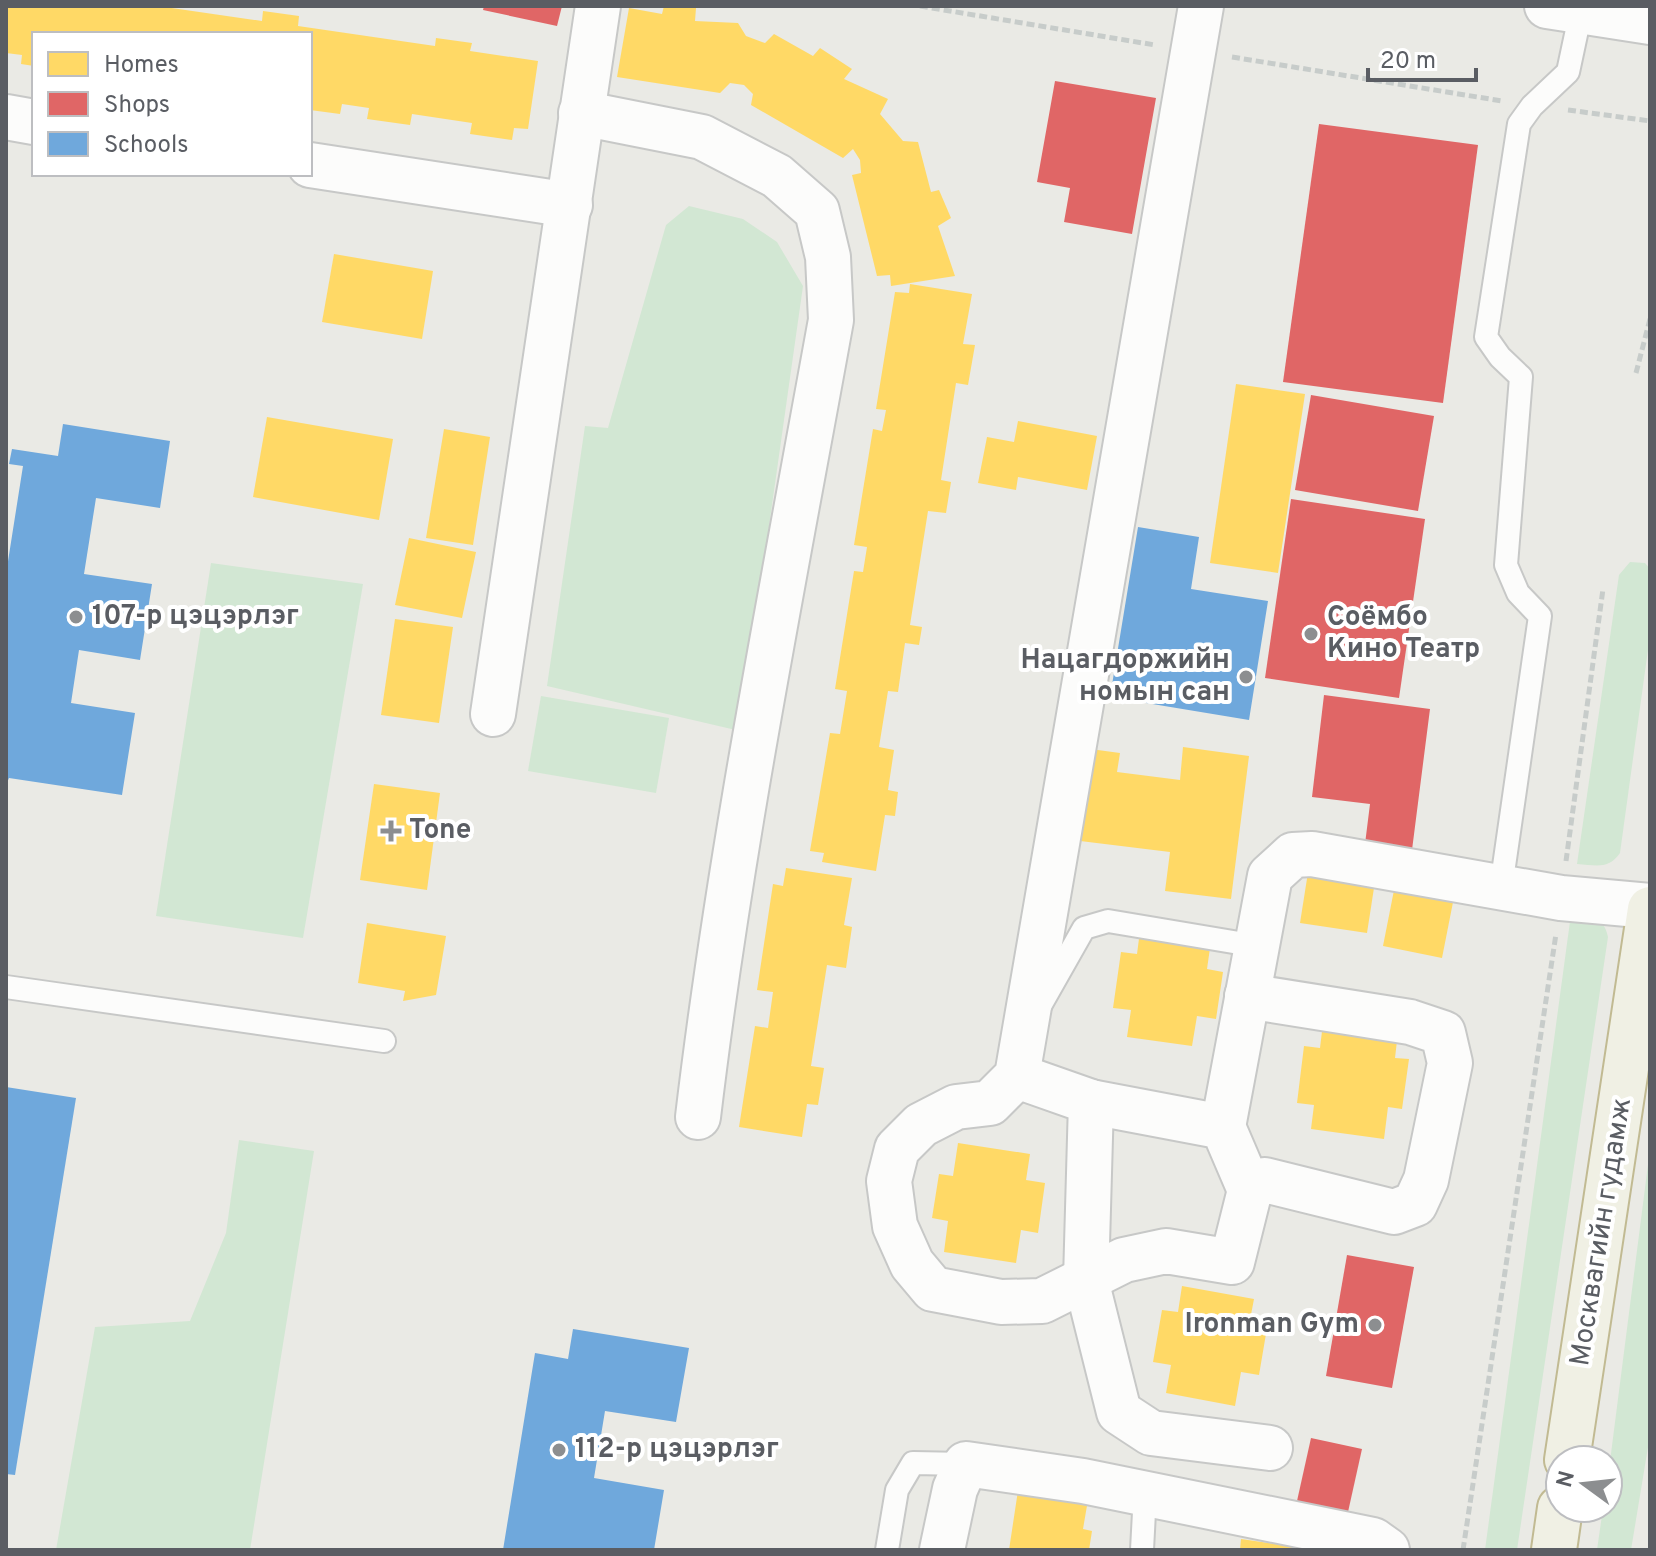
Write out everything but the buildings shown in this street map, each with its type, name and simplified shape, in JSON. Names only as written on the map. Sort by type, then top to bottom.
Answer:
[{"type":"highway","name":"Москвагийн гудамж","points":[[1569,1444],[1650,907]]},
{"type":"highway","points":[[1554,1550],[1558,1524]]},
{"type":"street","points":[[493,714],[598,6]]},
{"type":"street","points":[[1201,6],[1017,1076],[990,1103],[956,1107],[921,1125],[897,1149],[889,1181],[895,1226],[912,1264],[933,1289],[1001,1302],[1042,1301],[1124,1260],[1166,1251],[1232,1262],[1250,1190],[1223,1127],[1270,876],[1293,855],[1312,854],[1561,898],[1650,907]]},
{"type":"street","points":[[1564,9],[1650,22]]},
{"type":"street","points":[[581,113],[702,137],[777,176],[817,211],[828,257],[831,320],[740,820],[716,968],[698,1117]]},
{"type":"street","points":[[6,117],[32,122]]},
{"type":"street","points":[[312,165],[570,205]]},
{"type":"street","points":[[1247,996],[1410,1022],[1443,1033],[1450,1063],[1426,1180],[1415,1204],[1394,1212],[1265,1180],[1250,1190]]},
{"type":"street","points":[[1017,1076],[1091,1102],[1223,1127]]},
{"type":"street","points":[[1091,1102],[1086,1280],[1119,1412],[1151,1433],[1270,1448]]},
{"type":"street","points":[[942,1550],[955,1489],[966,1464],[1145,1493],[1373,1540],[1387,1550]]},
{"type":"lane","points":[[1501,887],[1540,616],[1518,593],[1506,565],[1521,377],[1486,337],[1519,124],[1532,106],[1568,72],[1564,9]]},
{"type":"lane","points":[[1025,1029],[1084,928],[1108,921],[1257,946]]},
{"type":"lane","points":[[6,987],[384,1041]]},
{"type":"lane","points":[[887,1550],[897,1490],[913,1463],[966,1464]]},
{"type":"lane","points":[[1142,1550],[1145,1493]]},
{"type":"path","points":[[920,6],[1532,106],[1650,121]]},
{"type":"path","points":[[1636,373],[1650,319]]},
{"type":"path","points":[[1463,1550],[1561,898],[1603,589]]},
{"type":"green space","points":[[689,206],[743,219],[777,242],[803,286],[740,731],[547,686],[585,426],[608,428],[666,225]]},
{"type":"green space","points":[[1630,562],[1645,563],[1650,569],[1650,635],[1620,853],[1606,864],[1577,864],[1619,575]]},
{"type":"green space","points":[[211,563],[363,584],[303,938],[156,916]]},
{"type":"green space","points":[[541,696],[669,718],[656,793],[528,771]]},
{"type":"green space","points":[[1571,914],[1600,921],[1608,937],[1517,1550],[1485,1550]]},
{"type":"green space","points":[[239,1140],[314,1151],[250,1550],[56,1550],[95,1327],[190,1321],[226,1233]]},
{"type":"green space","points":[[1650,1149],[1650,1435],[1631,1550],[1597,1550],[1601,1524],[1624,1524],[1624,1444],[1612,1444]]},
{"type":"place","name":"107-р цэцэрлэг","points":[[76,617]]},
{"type":"place","name":"Соёмбо Кино Театр","points":[[1311,634]]},
{"type":"place","name":"Нацагдоржийн номын сан","points":[[1246,677]]},
{"type":"place","name":"Tone","points":[[391,831]]},
{"type":"place","name":"Ironman Gym","points":[[1375,1325]]},
{"type":"place","name":"112-р цэцэрлэг","points":[[559,1450]]}]
